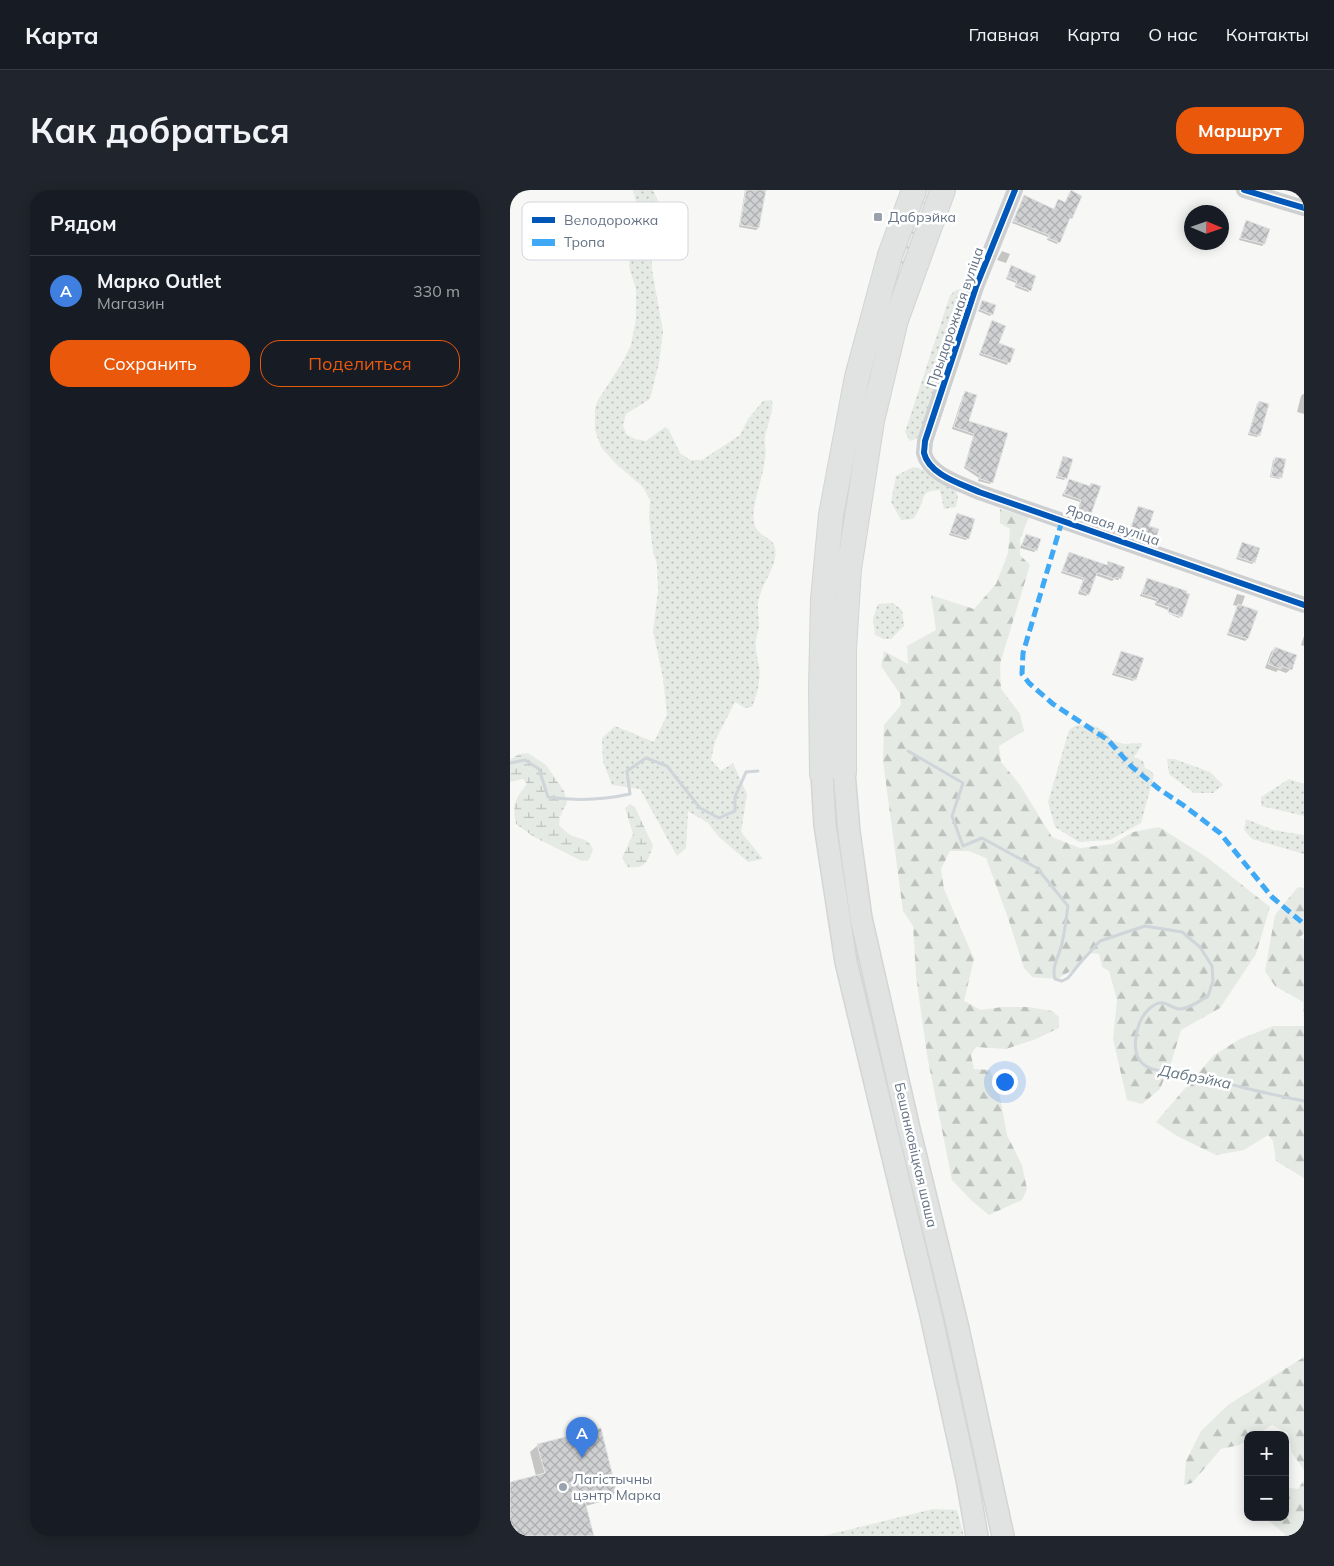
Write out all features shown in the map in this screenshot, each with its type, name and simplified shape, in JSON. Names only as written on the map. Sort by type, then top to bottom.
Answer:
[{"type":"highway","points":[[833,773],[821,688],[823,599],[831,515],[857,377],[890,255],[914,190]]},
{"type":"highway","points":[[833,773],[849,569],[872,421],[896,320],[943,190]]},
{"type":"main road","name":"Бешанковіцкая шаша","points":[[833,773],[849,832],[862,918],[908,1128],[957,1324],[1003,1536]]},
{"type":"main road","name":"Бешанковіцкая шаша","points":[[833,773],[825,825],[846,962],[931,1315],[967,1479],[977,1536]]},
{"type":"street","name":"Прыдарожная вуліца","points":[[924,453],[925,441],[976,287],[1015,190]]},
{"type":"street","points":[[1244,190],[1304,208]]},
{"type":"street","name":"Яравая вуліца","points":[[924,453],[930,464],[942,476],[979,492],[1304,605]]},
{"type":"street","points":[[967,1479],[990,1473]]},
{"type":"green space","points":[[633,190],[653,190],[658,201],[658,202],[636,202]]},
{"type":"green space","points":[[923,190],[933,190],[905,267],[836,739],[978,1453],[970,1455],[875,1053],[838,866],[827,696],[836,536],[871,353]]},
{"type":"green space","points":[[630,260],[652,260],[652,270],[663,331],[659,363],[650,399],[626,414],[623,425],[626,434],[635,439],[646,441],[665,427],[669,430],[680,453],[690,460],[702,460],[740,435],[748,419],[763,401],[772,400],[771,414],[765,437],[766,453],[753,518],[758,531],[770,540],[775,548],[773,566],[762,589],[758,603],[759,625],[756,652],[759,666],[758,687],[752,707],[745,708],[735,702],[715,741],[711,760],[721,771],[733,763],[747,794],[741,832],[763,859],[748,862],[719,837],[708,823],[688,811],[686,848],[677,856],[640,789],[612,785],[603,762],[602,738],[615,726],[654,742],[667,715],[663,678],[653,631],[658,591],[657,565],[653,551],[649,517],[650,500],[643,487],[616,464],[601,447],[595,430],[595,408],[598,400],[622,363],[631,345],[636,318],[636,289],[629,267]]},
{"type":"green space","points":[[961,289],[965,291],[966,297],[921,434],[916,439],[910,441],[905,432],[950,295],[956,290]]},
{"type":"green space","points":[[913,467],[928,471],[952,485],[958,496],[956,507],[944,509],[940,490],[930,491],[925,495],[913,519],[901,520],[891,502],[896,476]]},
{"type":"green space","points":[[1000,509],[1029,517],[1020,539],[1020,555],[1030,565],[1000,664],[1001,689],[1020,714],[1024,731],[999,746],[1001,762],[1020,785],[1052,837],[1080,848],[1112,844],[1133,832],[1159,827],[1208,858],[1270,907],[1256,954],[1220,1008],[1181,1030],[1172,1060],[1160,1089],[1142,1104],[1127,1100],[1113,1039],[1117,1000],[1109,971],[1102,967],[1099,954],[1089,953],[1076,968],[1057,979],[1032,977],[1024,968],[986,858],[969,851],[950,851],[941,869],[944,889],[974,959],[964,1001],[981,1010],[1002,1007],[1028,1007],[1052,1011],[1059,1017],[1059,1028],[1036,1039],[1006,1049],[976,1047],[971,1055],[974,1069],[990,1070],[1000,1097],[1007,1135],[1022,1165],[1027,1189],[1022,1200],[989,1215],[972,1201],[952,1180],[927,1055],[916,976],[913,926],[903,911],[883,761],[884,725],[901,705],[900,694],[881,666],[884,651],[908,664],[907,646],[936,630],[931,595],[974,609],[996,584],[1008,553],[1010,529],[1000,523]]},
{"type":"green space","points":[[893,603],[902,610],[904,626],[891,639],[884,639],[875,635],[873,618],[878,604]]},
{"type":"green space","points":[[1089,724],[1104,731],[1113,741],[1124,744],[1142,743],[1134,757],[1143,761],[1145,768],[1154,775],[1141,823],[1110,840],[1079,842],[1055,827],[1048,802],[1069,730],[1075,726]]},
{"type":"green space","points":[[528,753],[546,765],[564,791],[567,802],[560,817],[559,825],[569,834],[589,843],[593,850],[589,860],[582,861],[534,837],[516,824],[514,811],[516,802],[527,784],[523,779],[510,782],[510,760],[519,754]]},
{"type":"green space","points":[[1167,759],[1174,759],[1210,772],[1223,785],[1213,793],[1194,793],[1169,774]]},
{"type":"green space","points":[[1289,779],[1304,784],[1304,816],[1261,806],[1261,797]]},
{"type":"green space","points":[[630,804],[635,807],[653,846],[645,864],[638,867],[627,867],[622,858],[633,834],[625,808]]},
{"type":"green space","points":[[1246,819],[1273,830],[1304,835],[1304,854],[1252,839],[1244,830]]},
{"type":"green space","points":[[1298,887],[1304,888],[1304,933],[1300,937],[1304,940],[1304,1026],[1303,1002],[1275,986],[1265,971],[1275,915]]},
{"type":"green space","points":[[1273,1026],[1304,1026],[1304,1178],[1276,1161],[1273,1141],[1268,1135],[1244,1150],[1216,1155],[1177,1136],[1156,1122],[1214,1055],[1240,1039]]},
{"type":"green space","points":[[1304,1357],[1304,1470],[1292,1453],[1289,1431],[1284,1431],[1272,1425],[1262,1431],[1244,1431],[1244,1442],[1221,1449],[1192,1483],[1184,1485],[1186,1461],[1201,1431],[1228,1405]]},
{"type":"green space","points":[[1304,1480],[1304,1536],[1287,1536],[1269,1521],[1289,1521],[1289,1488],[1298,1489]]},
{"type":"green space","points":[[933,1509],[957,1510],[964,1536],[823,1536]]},
{"type":"building","points":[[746,190],[766,190],[759,228],[740,225]]},
{"type":"building","points":[[1071,190],[1082,196],[1072,219],[1070,218],[1060,243],[1048,238],[1049,235],[1013,221],[1024,195],[1054,209],[1058,199],[1065,202]]},
{"type":"building","points":[[1246,220],[1270,229],[1265,244],[1240,238]]},
{"type":"building","points":[[1011,265],[1036,276],[1031,291],[1016,285],[1017,281],[1007,277]]},
{"type":"building","points":[[982,300],[996,305],[993,315],[979,309]]},
{"type":"building","points":[[992,320],[1006,326],[999,343],[1015,349],[1010,363],[980,353]]},
{"type":"building","points":[[965,391],[977,395],[969,421],[1008,433],[993,483],[980,479],[980,475],[965,466],[974,434],[954,427]]},
{"type":"building","points":[[1259,401],[1269,404],[1260,436],[1249,433]]},
{"type":"building","points":[[1063,456],[1073,459],[1067,479],[1057,476]]},
{"type":"building","points":[[1275,457],[1286,459],[1282,478],[1271,476]]},
{"type":"building","points":[[1069,479],[1090,486],[1091,483],[1101,486],[1090,517],[1077,512],[1081,500],[1064,494]]},
{"type":"building","points":[[1138,506],[1154,511],[1149,526],[1159,529],[1156,538],[1130,530]]},
{"type":"building","points":[[957,513],[975,519],[969,539],[950,533]]},
{"type":"building","points":[[1026,534],[1041,539],[1037,551],[1022,545]]},
{"type":"building","points":[[1242,542],[1260,548],[1255,563],[1237,557]]},
{"type":"building","points":[[1069,552],[1107,565],[1108,561],[1125,567],[1121,579],[1097,573],[1089,595],[1080,591],[1084,578],[1062,571]]},
{"type":"building","points":[[1147,578],[1187,591],[1186,593],[1190,594],[1182,617],[1168,612],[1169,607],[1156,603],[1158,599],[1142,594]]},
{"type":"building","points":[[1238,604],[1258,611],[1248,639],[1228,633]]},
{"type":"building","points":[[1275,647],[1297,655],[1292,670],[1282,666],[1281,669],[1268,664]]},
{"type":"building","points":[[1121,651],[1144,658],[1136,680],[1114,673]]},
{"type":"building","name":"Лагістычны цэнтр Марка","points":[[601,1428],[617,1493],[585,1501],[594,1536],[510,1536],[510,1482],[545,1473],[537,1444]]},
{"type":"waterway","name":"Дабрэйка","points":[[908,751],[963,783],[952,816],[963,846],[982,838],[1037,868],[1068,906],[1063,938],[1054,970],[1055,979],[1062,981],[1068,978],[1100,941],[1145,926],[1182,932],[1200,947],[1212,966],[1213,981],[1208,996],[1195,1004],[1181,1009],[1164,1003],[1155,1004],[1145,1013],[1138,1027],[1135,1043],[1138,1057],[1142,1063],[1155,1070],[1197,1076],[1304,1101]]},
{"type":"waterway","name":"Дабрэйка","points":[[510,763],[525,760],[539,769],[548,797],[589,799],[610,798],[630,794],[627,771],[646,758],[667,766],[700,808],[719,818],[735,811],[735,797],[746,772],[758,771]]},
{"type":"marked path","points":[[1062,521],[1023,653],[1022,674],[1029,683],[1053,704],[1108,740],[1132,767],[1220,833],[1272,897],[1304,924]]},
{"type":"cycle path","points":[[1015,190],[976,287],[925,441],[924,453],[927,461],[947,478],[979,492],[1304,605]]},
{"type":"cycle path","points":[[1244,190],[1304,208]]},
{"type":"place","name":"Дабрэйка","points":[[878,217]]},
{"type":"place","name":"Марко Outlet","points":[[582,1458]]},
{"type":"place","name":"Лагістычны цэнтр Марка","points":[[563,1487]]}]
